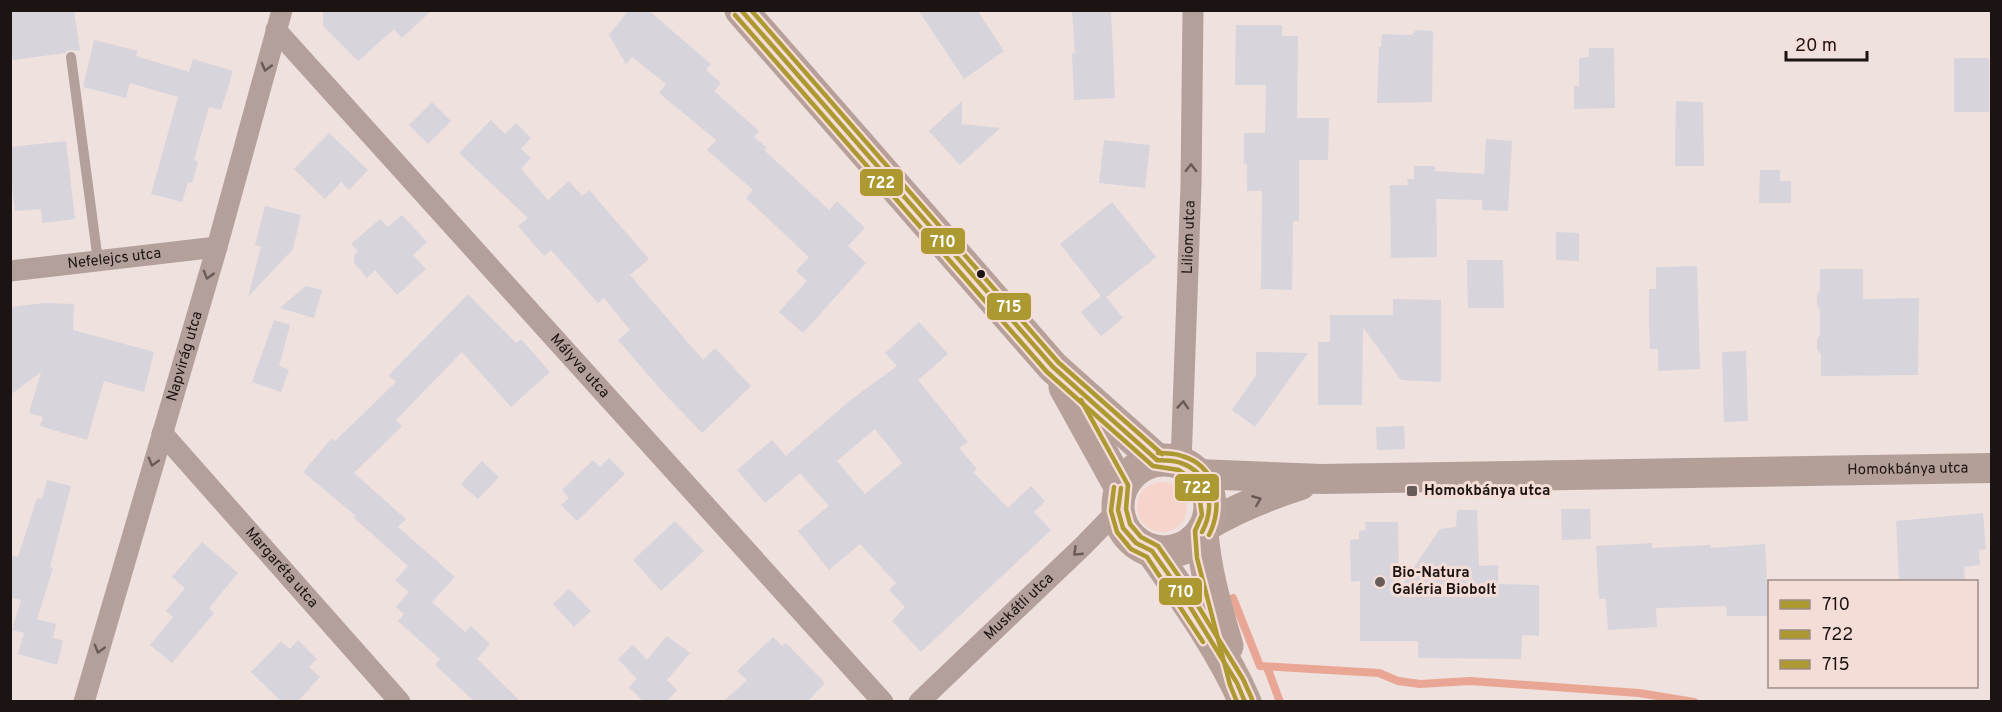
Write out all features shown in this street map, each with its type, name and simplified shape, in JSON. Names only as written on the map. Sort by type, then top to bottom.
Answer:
[{"type":"main road","points":[[741,10],[1053,367],[1125,429],[1205,484],[1209,496],[1210,517],[1204,530],[1185,546],[1167,552],[1152,551],[1136,543],[1123,528],[1119,499],[1053,367]]},
{"type":"main road","points":[[1119,499],[1135,470],[1179,466]]},
{"type":"main road","points":[[1204,530],[1208,580],[1241,692]]},
{"type":"main road","points":[[1152,551],[1181,592],[1241,692]]},
{"type":"street","name":"Liliom utca","points":[[1179,466],[1191,185],[1193,10]]},
{"type":"street","name":"Napvirág utca","points":[[84,702],[217,247],[279,20]]},
{"type":"street","name":"Mályva utca","points":[[279,20],[883,702]]},
{"type":"street","name":"Nefelejcs utca","points":[[10,271],[217,247]]},
{"type":"street","name":"Margaréta utca","points":[[162,433],[400,702]]},
{"type":"street","name":"Homokbánya utca","points":[[1179,466],[1322,479],[1992,468]]},
{"type":"street","name":"Homokbánya utca","points":[[1204,530],[1227,513],[1260,499],[1322,479]]},
{"type":"street","name":"Muskátli utca","points":[[919,702],[1083,546],[1119,499]]},
{"type":"lane","points":[[71,57],[98,261]]},
{"type":"shaded area","points":[[1157,482],[1167,482],[1180,489],[1187,502],[1187,512],[1180,525],[1167,532],[1157,532],[1148,528],[1141,521],[1137,512],[1137,502],[1141,493],[1148,486]]},
{"type":"building","points":[[10,10],[74,10],[80,51],[69,50],[65,53],[13,60],[10,42]]},
{"type":"building","points":[[323,10],[432,10],[402,38],[394,29],[358,61],[323,26]]},
{"type":"building","points":[[629,10],[648,10],[711,64],[706,70],[721,83],[714,91],[759,131],[754,137],[767,148],[764,150],[829,210],[837,201],[865,228],[848,246],[866,263],[803,333],[779,312],[807,281],[796,271],[809,257],[746,198],[753,190],[707,150],[716,140],[659,93],[666,84],[632,57],[626,64],[609,35]]},
{"type":"building","points":[[918,10],[977,10],[1004,51],[964,79]]},
{"type":"building","points":[[1072,10],[1111,10],[1115,98],[1074,100],[1072,53],[1075,53]]},
{"type":"building","points":[[1236,25],[1282,25],[1282,36],[1298,36],[1297,118],[1329,118],[1328,160],[1299,160],[1299,221],[1293,221],[1292,290],[1261,289],[1262,191],[1247,191],[1244,133],[1265,133],[1266,85],[1235,85]]},
{"type":"building","points":[[1416,30],[1433,31],[1432,102],[1377,103],[1379,47],[1381,47],[1382,34],[1412,35]]},
{"type":"building","points":[[94,40],[138,51],[136,56],[189,72],[193,59],[233,71],[221,110],[209,107],[194,160],[198,162],[192,183],[188,182],[182,202],[151,194],[178,97],[130,83],[126,98],[83,87]]},
{"type":"building","points":[[1589,48],[1614,48],[1615,108],[1574,109],[1574,86],[1579,86],[1579,58],[1589,57]]},
{"type":"building","points":[[1954,58],[1989,58],[1989,112],[1954,112]]},
{"type":"building","points":[[962,101],[962,124],[1000,128],[960,165],[929,131]]},
{"type":"building","points":[[1676,101],[1703,102],[1704,166],[1675,166]]},
{"type":"building","points":[[432,102],[451,121],[428,144],[409,125]]},
{"type":"building","points":[[491,120],[505,134],[516,123],[531,138],[521,149],[531,158],[521,169],[548,200],[569,181],[582,196],[589,190],[649,259],[630,275],[703,360],[715,348],[751,386],[702,433],[618,340],[630,330],[604,298],[598,303],[551,250],[544,256],[518,226],[528,218],[459,153]]},
{"type":"building","points":[[329,133],[368,170],[349,190],[341,182],[325,199],[294,169]]},
{"type":"building","points":[[1486,139],[1512,141],[1508,211],[1482,210],[1482,200],[1436,199],[1437,257],[1391,258],[1390,185],[1408,185],[1407,179],[1414,179],[1414,166],[1435,166],[1435,171],[1484,174]]},
{"type":"building","points":[[1104,140],[1150,145],[1145,188],[1099,183]]},
{"type":"building","points":[[66,141],[75,219],[42,223],[41,209],[15,211],[10,147]]},
{"type":"building","points":[[1760,170],[1780,170],[1780,181],[1791,181],[1791,203],[1759,203]]},
{"type":"building","points":[[1112,202],[1156,257],[1106,297],[1123,318],[1101,336],[1081,312],[1101,296],[1060,244]]},
{"type":"building","points":[[265,206],[301,215],[293,249],[248,297],[261,247],[255,245]]},
{"type":"building","points":[[402,215],[427,242],[413,255],[426,269],[397,295],[375,270],[367,278],[354,263],[354,255],[358,251],[351,244],[380,219],[388,227]]},
{"type":"building","points":[[1556,232],[1579,233],[1579,261],[1556,260]]},
{"type":"building","points":[[1467,260],[1503,260],[1504,308],[1468,308]]},
{"type":"building","points":[[1697,266],[1700,369],[1658,371],[1658,349],[1650,349],[1649,323],[1649,289],[1656,289],[1656,267]]},
{"type":"building","points":[[1820,269],[1863,269],[1863,299],[1919,298],[1918,375],[1821,376],[1821,355],[1817,349],[1820,334],[1820,310],[1817,295],[1820,290]]},
{"type":"building","points":[[306,286],[322,290],[314,318],[280,308]]},
{"type":"building","points":[[468,294],[516,343],[521,339],[550,372],[511,407],[462,352],[396,420],[402,426],[354,473],[406,519],[398,527],[455,577],[432,602],[465,632],[471,626],[490,644],[477,659],[521,702],[475,702],[435,665],[440,659],[398,621],[404,614],[396,607],[409,592],[395,580],[408,566],[354,518],[356,516],[303,472],[332,438],[335,441],[396,382],[389,375]]},
{"type":"building","points":[[1393,299],[1441,300],[1441,382],[1401,380],[1363,327],[1362,405],[1318,405],[1318,342],[1330,342],[1330,315],[1393,315]]},
{"type":"building","points":[[46,303],[74,304],[73,330],[154,352],[144,392],[104,381],[87,440],[40,426],[43,417],[29,413],[41,372],[10,395],[10,307]]},
{"type":"building","points":[[274,320],[290,325],[279,366],[289,370],[281,392],[252,382]]},
{"type":"building","points":[[919,322],[948,354],[918,380],[968,442],[959,448],[977,469],[973,472],[1008,508],[1031,486],[1045,501],[1034,512],[1051,530],[921,652],[892,621],[905,607],[889,590],[896,583],[860,544],[829,570],[798,531],[829,506],[800,473],[765,503],[737,470],[772,440],[786,456],[848,402],[897,366],[885,353]],"holes":[[[875,429],[902,463],[865,494],[837,461]]]},
{"type":"building","points":[[1746,351],[1748,421],[1724,422],[1722,352]]},
{"type":"building","points":[[1256,352],[1308,353],[1255,427],[1232,410],[1256,375]]},
{"type":"building","points":[[1404,426],[1405,449],[1377,450],[1376,427]]},
{"type":"building","points":[[609,458],[625,474],[577,521],[561,505],[569,498],[562,490],[593,460],[600,467]]},
{"type":"building","points":[[482,461],[499,477],[478,499],[461,484]]},
{"type":"building","points":[[47,480],[71,486],[50,567],[53,568],[37,619],[56,624],[53,638],[63,641],[57,665],[18,654],[24,633],[12,630],[21,600],[10,597],[10,555],[18,557],[37,498],[42,499]]},
{"type":"building","points":[[1561,509],[1590,509],[1591,539],[1562,540]]},
{"type":"building","points":[[1457,510],[1477,510],[1479,566],[1498,565],[1498,584],[1539,585],[1539,636],[1522,635],[1521,659],[1418,658],[1418,641],[1360,641],[1360,581],[1351,582],[1350,540],[1359,539],[1359,531],[1366,530],[1365,522],[1398,522],[1399,589],[1440,529],[1456,527]]},
{"type":"building","points":[[1983,513],[1986,549],[1979,550],[1980,565],[1964,567],[1965,580],[1899,580],[1896,521]]},
{"type":"building","points":[[675,521],[704,551],[661,591],[633,560]]},
{"type":"building","points":[[202,542],[238,573],[209,608],[214,613],[172,663],[150,645],[173,617],[166,611],[185,588],[172,577]]},
{"type":"building","points":[[1652,543],[1652,548],[1711,545],[1711,548],[1765,544],[1768,616],[1727,616],[1726,606],[1656,608],[1657,627],[1608,630],[1606,599],[1599,599],[1596,546]]},
{"type":"building","points":[[569,589],[591,611],[574,627],[553,604]]},
{"type":"building","points":[[667,636],[690,653],[667,680],[677,690],[666,702],[644,702],[629,687],[637,679],[618,659],[633,645],[647,660]]},
{"type":"building","points":[[773,637],[782,646],[786,643],[825,683],[807,702],[723,702],[747,680],[737,671]]},
{"type":"building","points":[[298,640],[317,659],[309,667],[320,677],[297,702],[282,702],[251,672],[281,641],[290,649]]},
{"type":"waterway","points":[[1233,598],[1260,666],[1379,673],[1398,681],[1420,684],[1470,681],[1639,693],[1694,702]]},
{"type":"waterway","points":[[1267,667],[1280,702]]},
{"type":"transit line","name":"710","points":[[741,10],[1053,367],[1157,460]]},
{"type":"transit line","name":"715","points":[[751,10],[1058,362],[1162,454]]},
{"type":"transit line","name":"722","points":[[735,15],[1047,372],[1153,466],[1179,470],[1198,488],[1202,515],[1195,531],[1197,558],[1230,685],[1237,702]]},
{"type":"transit line","name":"715","points":[[1081,400],[1128,485],[1126,509],[1130,524],[1141,537],[1158,546],[1187,588],[1243,679],[1252,699]]},
{"type":"transit line","name":"715","points":[[1158,453],[1176,454],[1194,461],[1210,478],[1214,488],[1216,512],[1209,535]]},
{"type":"transit line","name":"710","points":[[1157,460],[1178,462],[1199,475],[1208,492],[1209,502],[1206,523],[1202,532]]},
{"type":"transit line","name":"722","points":[[1114,487],[1111,511],[1117,532],[1131,549],[1147,557],[1203,642]]},
{"type":"transit line","name":"710","points":[[1121,488],[1118,510],[1123,528],[1136,543],[1152,551],[1181,592],[1237,683],[1245,702]]},
{"type":"place","name":"Homokbánya utca","points":[[1412,491]]},
{"type":"place","name":"Bio-Natura Galéria Biobolt","points":[[1380,582]]}]
